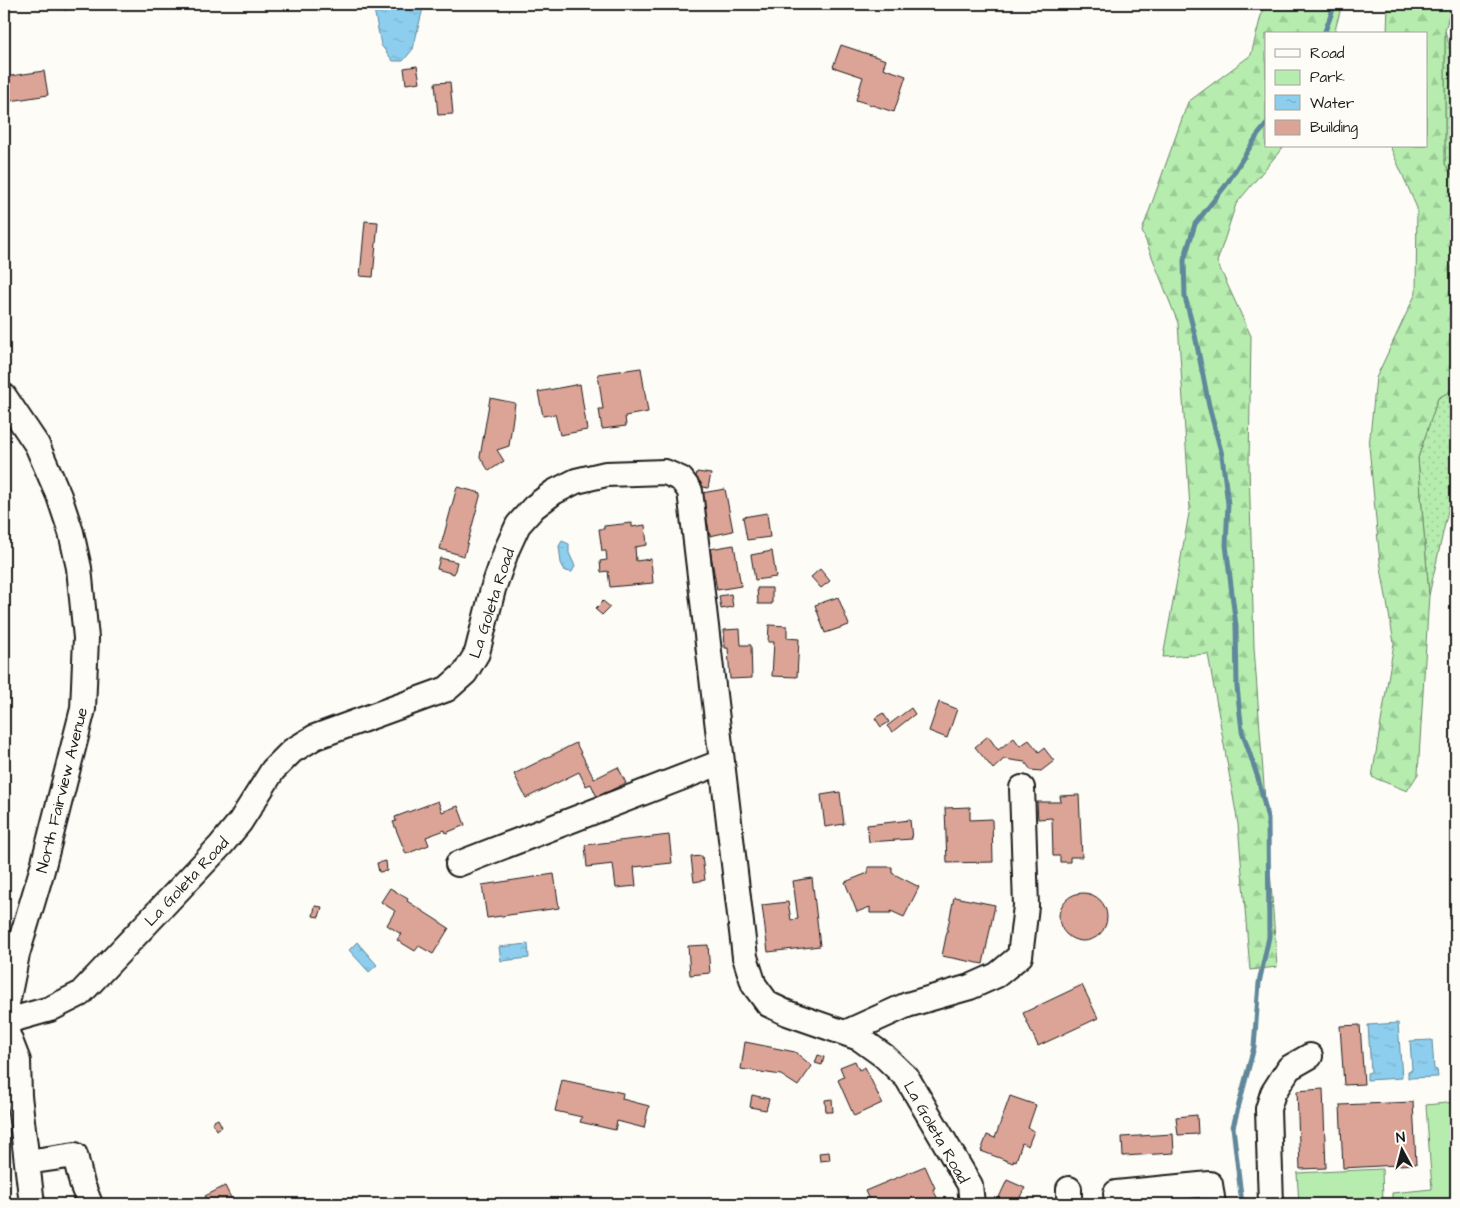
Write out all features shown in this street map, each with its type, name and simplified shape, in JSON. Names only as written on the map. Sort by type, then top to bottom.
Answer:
[{"type":"street","name":"North Fairview Avenue","points":[[4,396],[37,445],[62,504],[71,532],[79,568],[86,638],[83,709],[42,870],[17,954],[4,1018]]},
{"type":"street","name":"La Goleta Road","points":[[4,1023],[50,1009],[80,994],[221,845],[240,822],[273,770],[292,751],[315,737],[447,689],[465,673],[478,653],[493,589],[507,549],[518,525],[534,507],[554,492],[576,481],[606,474],[665,472],[681,480],[690,491],[745,957],[754,985],[768,1004],[786,1013],[859,1038],[884,1056],[907,1078],[970,1185],[972,1204]]},
{"type":"street","points":[[458,864],[722,762]]},
{"type":"street","points":[[845,1033],[908,1005],[970,987],[997,976],[1020,956],[1026,906],[1022,788]]},
{"type":"street","points":[[4,1023],[18,1061],[32,1204]]},
{"type":"street","points":[[1271,1204],[1268,1110],[1273,1093],[1289,1068],[1310,1056]]},
{"type":"street","points":[[27,1162],[75,1155],[82,1184],[90,1204]]},
{"type":"street","points":[[1117,1204],[1116,1193],[1210,1184],[1213,1204]]},
{"type":"green space","points":[[1264,4],[1342,4],[1335,32],[1265,32],[1265,148],[1282,148],[1236,204],[1217,262],[1251,336],[1249,465],[1254,647],[1277,967],[1250,970],[1238,824],[1208,654],[1163,657],[1190,508],[1178,323],[1142,231],[1188,102],[1251,55]]},
{"type":"green space","points":[[1388,4],[1452,4],[1445,31],[1445,164],[1456,181],[1456,388],[1438,398],[1418,458],[1429,595],[1418,774],[1407,791],[1372,777],[1394,643],[1380,562],[1369,446],[1376,378],[1416,293],[1417,208],[1391,148],[1428,148],[1428,32],[1387,32]]},
{"type":"green space","points":[[1445,31],[1456,69],[1456,181],[1445,164]]},
{"type":"green space","points":[[1456,388],[1456,475],[1429,595],[1418,458],[1438,398]]},
{"type":"green space","points":[[1456,1102],[1456,1204],[1392,1204],[1392,1193],[1432,1189],[1426,1105]]},
{"type":"green space","points":[[1382,1169],[1383,1204],[1299,1204],[1297,1173]]},
{"type":"water","points":[[373,4],[424,4],[413,49],[403,61],[393,61],[381,45]]},
{"type":"water","points":[[562,541],[569,544],[569,553],[575,566],[572,572],[565,571],[561,563],[559,546]]},
{"type":"water","points":[[357,942],[377,965],[369,972],[349,950]]},
{"type":"water","points":[[528,944],[529,958],[501,961],[499,947]]},
{"type":"water","points":[[1398,1023],[1402,1078],[1367,1080],[1367,1073],[1371,1072],[1368,1025]]},
{"type":"water","points":[[1432,1040],[1434,1069],[1437,1070],[1438,1077],[1408,1078],[1408,1071],[1412,1070],[1410,1041]]},
{"type":"building","points":[[63,4],[79,4],[79,7],[64,10]]},
{"type":"building","points":[[841,45],[886,60],[883,68],[906,76],[894,112],[856,100],[863,77],[833,67]]},
{"type":"building","points":[[417,66],[420,82],[406,84],[404,68]]},
{"type":"building","points":[[44,71],[48,95],[4,102],[4,77]]},
{"type":"building","points":[[450,82],[453,114],[438,115],[435,83]]},
{"type":"building","points":[[365,221],[378,222],[373,277],[360,276]]},
{"type":"building","points":[[641,368],[648,412],[625,416],[626,426],[602,429],[599,409],[603,409],[598,374]]},
{"type":"building","points":[[580,384],[587,430],[560,435],[555,414],[543,416],[538,392]]},
{"type":"building","points":[[490,398],[515,403],[509,446],[497,450],[504,461],[489,471],[480,457]]},
{"type":"building","points":[[697,472],[711,474],[708,488],[694,485]]},
{"type":"building","points":[[457,487],[481,493],[464,556],[440,549]]},
{"type":"building","points":[[725,489],[733,531],[710,536],[702,493]]},
{"type":"building","points":[[767,513],[770,537],[747,540],[743,517]]},
{"type":"building","points":[[632,523],[632,527],[645,525],[647,545],[635,547],[636,561],[651,559],[653,583],[610,587],[608,571],[601,572],[600,561],[607,560],[606,551],[602,551],[599,529],[604,529],[604,526]]},
{"type":"building","points":[[734,545],[741,586],[717,590],[710,549]]},
{"type":"building","points":[[772,551],[776,577],[755,580],[751,555]]},
{"type":"building","points":[[440,558],[457,562],[454,574],[437,569]]},
{"type":"building","points":[[820,569],[830,581],[821,588],[811,577]]},
{"type":"building","points":[[757,588],[772,588],[772,604],[758,604]]},
{"type":"building","points":[[731,594],[733,607],[721,609],[719,596]]},
{"type":"building","points":[[838,597],[849,625],[825,633],[815,605]]},
{"type":"building","points":[[603,601],[610,607],[602,615],[595,609]]},
{"type":"building","points":[[769,625],[787,626],[787,638],[799,639],[797,677],[772,676],[774,642],[768,642]]},
{"type":"building","points":[[740,629],[741,645],[751,645],[752,678],[730,679],[728,648],[725,648],[724,630]]},
{"type":"building","points":[[939,702],[957,709],[947,738],[929,731]]},
{"type":"building","points":[[911,708],[915,714],[892,732],[887,726]]},
{"type":"building","points":[[883,713],[889,722],[881,727],[875,718]]},
{"type":"building","points":[[988,736],[998,750],[1014,738],[1020,746],[1029,740],[1039,752],[1044,748],[1054,761],[1041,771],[1031,770],[1025,762],[1004,759],[993,769],[975,747]]},
{"type":"building","points":[[576,743],[594,779],[618,767],[626,783],[597,797],[591,784],[586,786],[579,772],[526,798],[514,774]]},
{"type":"building","points":[[840,792],[844,824],[825,827],[821,795]]},
{"type":"building","points":[[1079,795],[1082,857],[1070,857],[1070,862],[1060,862],[1060,856],[1053,856],[1052,818],[1038,819],[1037,802],[1061,802],[1060,796]]},
{"type":"building","points":[[438,801],[442,812],[458,806],[465,825],[446,833],[445,830],[426,837],[429,845],[406,854],[393,822],[396,821],[395,817]]},
{"type":"building","points":[[970,807],[970,820],[992,819],[993,862],[947,863],[945,808]]},
{"type":"building","points":[[910,820],[912,839],[869,842],[867,825]]},
{"type":"building","points":[[669,835],[672,863],[634,867],[636,886],[616,888],[613,864],[587,867],[585,845]]},
{"type":"building","points":[[702,856],[705,880],[694,882],[691,857]]},
{"type":"building","points":[[386,861],[387,871],[379,872],[377,863]]},
{"type":"building","points":[[868,867],[892,867],[892,873],[919,887],[904,917],[891,911],[891,913],[870,913],[870,907],[857,912],[845,882],[868,873]]},
{"type":"building","points":[[554,874],[559,908],[487,918],[482,885]]},
{"type":"building","points":[[812,878],[820,946],[768,952],[762,905],[788,902],[791,920],[798,919],[793,881]]},
{"type":"building","points":[[390,888],[449,928],[433,954],[419,946],[415,951],[397,940],[401,934],[387,925],[395,911],[381,902]]},
{"type":"building","points":[[1078,893],[1088,893],[1097,897],[1103,903],[1106,908],[1106,926],[1097,937],[1088,941],[1078,941],[1069,937],[1063,931],[1059,922],[1059,912],[1063,903],[1069,897]]},
{"type":"building","points":[[954,897],[995,905],[983,964],[942,956]]},
{"type":"building","points":[[315,906],[322,907],[319,917],[313,916]]},
{"type":"building","points":[[708,945],[710,973],[690,975],[688,946]]},
{"type":"building","points":[[1082,985],[1098,1018],[1038,1046],[1023,1013]]},
{"type":"building","points":[[1360,1025],[1364,1084],[1344,1085],[1340,1026]]},
{"type":"building","points":[[745,1042],[795,1052],[812,1066],[798,1086],[781,1075],[741,1069]]},
{"type":"building","points":[[818,1055],[824,1057],[822,1065],[815,1063]]},
{"type":"building","points":[[855,1061],[859,1070],[865,1067],[882,1103],[854,1116],[838,1080],[844,1077],[840,1067]]},
{"type":"building","points":[[562,1080],[623,1093],[622,1099],[649,1106],[644,1128],[617,1121],[615,1130],[580,1122],[582,1117],[555,1111]]},
{"type":"building","points":[[1323,1089],[1326,1168],[1300,1169],[1297,1091]]},
{"type":"building","points":[[752,1095],[769,1099],[766,1110],[750,1107]]},
{"type":"building","points":[[1010,1096],[1036,1105],[1028,1128],[1034,1131],[1028,1146],[1022,1143],[1016,1161],[1014,1160],[1013,1163],[981,1151],[987,1135],[995,1138]]},
{"type":"building","points":[[832,1099],[833,1112],[826,1112],[825,1100]]},
{"type":"building","points":[[1413,1102],[1416,1164],[1343,1168],[1340,1105]]},
{"type":"building","points":[[1197,1115],[1198,1134],[1178,1135],[1176,1117]]},
{"type":"building","points":[[218,1119],[222,1127],[216,1130],[212,1122]]},
{"type":"building","points":[[1173,1134],[1174,1153],[1123,1156],[1122,1137]]},
{"type":"building","points":[[829,1152],[830,1160],[820,1161],[819,1153]]},
{"type":"building","points":[[925,1166],[940,1204],[925,1204],[923,1199],[911,1204],[871,1204],[865,1191]]},
{"type":"building","points":[[1007,1180],[1025,1188],[1020,1197],[1033,1203],[996,1204]]},
{"type":"building","points":[[225,1186],[234,1204],[209,1204],[205,1196]]},
{"type":"waterway","points":[[1325,32],[1335,4]]},
{"type":"waterway","points":[[1242,1204],[1233,1127],[1254,1047],[1259,983],[1269,937],[1268,819],[1258,778],[1242,731],[1237,687],[1236,626],[1226,545],[1228,504],[1222,455],[1185,297],[1184,260],[1195,224],[1226,185],[1265,126]]}]
